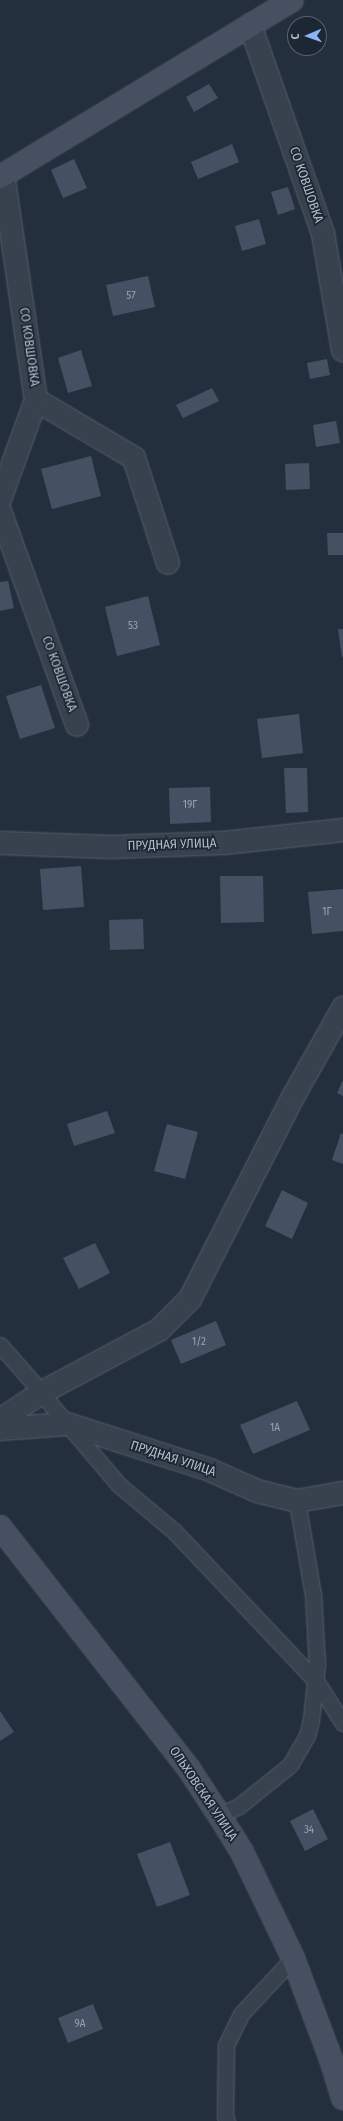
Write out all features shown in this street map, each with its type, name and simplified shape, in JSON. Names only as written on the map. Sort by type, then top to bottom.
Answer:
[{"type":"street","points":[[2,176],[292,0]]},
{"type":"street","name":"СО КОВШОВКА","points":[[250,25],[323,234],[343,350]]},
{"type":"street","name":"СО КОВШОВКА","points":[[0,499],[36,400],[2,176]]},
{"type":"street","name":"СО КОВШОВКА","points":[[36,400],[134,458],[168,563]]},
{"type":"street","name":"СО КОВШОВКА","points":[[0,511],[77,724]]},
{"type":"street","name":"ПРУДНАЯ УЛИЦА","points":[[0,843],[111,847],[224,843],[343,830]]},
{"type":"street","points":[[0,1420],[43,1394],[159,1330],[190,1299],[294,1095],[343,1008]]},
{"type":"street","name":"ПРУДНАЯ УЛИЦА","points":[[0,1429],[67,1424],[210,1470],[257,1490],[297,1501],[343,1493]]},
{"type":"street","name":"ОЛЬХОВСКАЯ УЛИЦА","points":[[0,1527],[188,1769],[220,1815],[242,1852],[293,1958],[331,2058],[343,2098]]},
{"type":"lane","points":[[0,1344],[120,1485],[174,1531],[316,1681],[343,1724]]},
{"type":"lane","points":[[220,1815],[239,1806],[290,1765],[307,1736],[316,1681],[317,1664],[313,1595],[297,1501]]},
{"type":"lane","points":[[227,2121],[225,2116],[226,2045],[241,2014],[293,1958]]},
{"type":"building","points":[[209,84],[218,98],[194,112],[186,97]]},
{"type":"building","points":[[232,144],[239,162],[198,179],[191,162]]},
{"type":"building","points":[[74,159],[87,188],[63,198],[51,170]]},
{"type":"building","points":[[288,187],[295,209],[278,215],[271,192]]},
{"type":"building","points":[[259,219],[266,244],[242,251],[235,226]]},
{"type":"building","points":[[148,276],[155,307],[113,316],[106,285]]},
{"type":"building","points":[[81,350],[92,386],[68,393],[58,358]]},
{"type":"building","points":[[327,359],[330,375],[310,379],[307,363]]},
{"type":"building","points":[[212,388],[219,401],[183,418],[176,405]]},
{"type":"building","points":[[336,421],[340,443],[316,447],[313,425]]},
{"type":"building","points":[[91,456],[101,496],[52,509],[41,469]]},
{"type":"building","points":[[309,463],[310,489],[286,490],[285,464]]},
{"type":"building","points":[[327,533],[343,533],[343,555],[328,555]]},
{"type":"building","points":[[8,581],[14,608],[0,611],[0,582]]},
{"type":"building","points":[[148,596],[160,645],[117,656],[105,607]]},
{"type":"building","points":[[338,629],[343,629],[342,657]]},
{"type":"building","points":[[41,685],[55,728],[20,739],[6,696]]},
{"type":"building","points":[[299,714],[303,753],[262,758],[257,719]]},
{"type":"building","points":[[284,768],[307,768],[308,812],[286,813]]},
{"type":"building","points":[[210,787],[211,822],[170,824],[169,788]]},
{"type":"building","points":[[81,866],[84,907],[43,910],[40,869]]},
{"type":"building","points":[[220,876],[263,876],[264,922],[221,923]]},
{"type":"building","points":[[343,889],[343,931],[312,934],[308,892]]},
{"type":"building","points":[[143,919],[144,949],[110,950],[109,920]]},
{"type":"building","points":[[343,1080],[343,1096],[337,1093]]},
{"type":"building","points":[[107,1111],[115,1133],[74,1146],[67,1124]]},
{"type":"building","points":[[167,1124],[198,1132],[185,1179],[154,1171]]},
{"type":"building","points":[[341,1133],[343,1134],[343,1164],[332,1160]]},
{"type":"building","points":[[282,1190],[308,1203],[292,1239],[265,1226]]},
{"type":"building","points":[[95,1243],[110,1273],[79,1289],[63,1258]]},
{"type":"building","points":[[216,1321],[226,1345],[181,1364],[171,1340]]},
{"type":"building","points":[[297,1401],[310,1430],[253,1454],[240,1425]]},
{"type":"building","points":[[0,1711],[14,1732],[0,1741]]},
{"type":"building","points":[[313,1809],[328,1839],[305,1851],[290,1821]]},
{"type":"building","points":[[170,1842],[190,1895],[157,1907],[137,1854]]},
{"type":"building","points":[[93,2004],[103,2029],[68,2043],[58,2018]]}]
